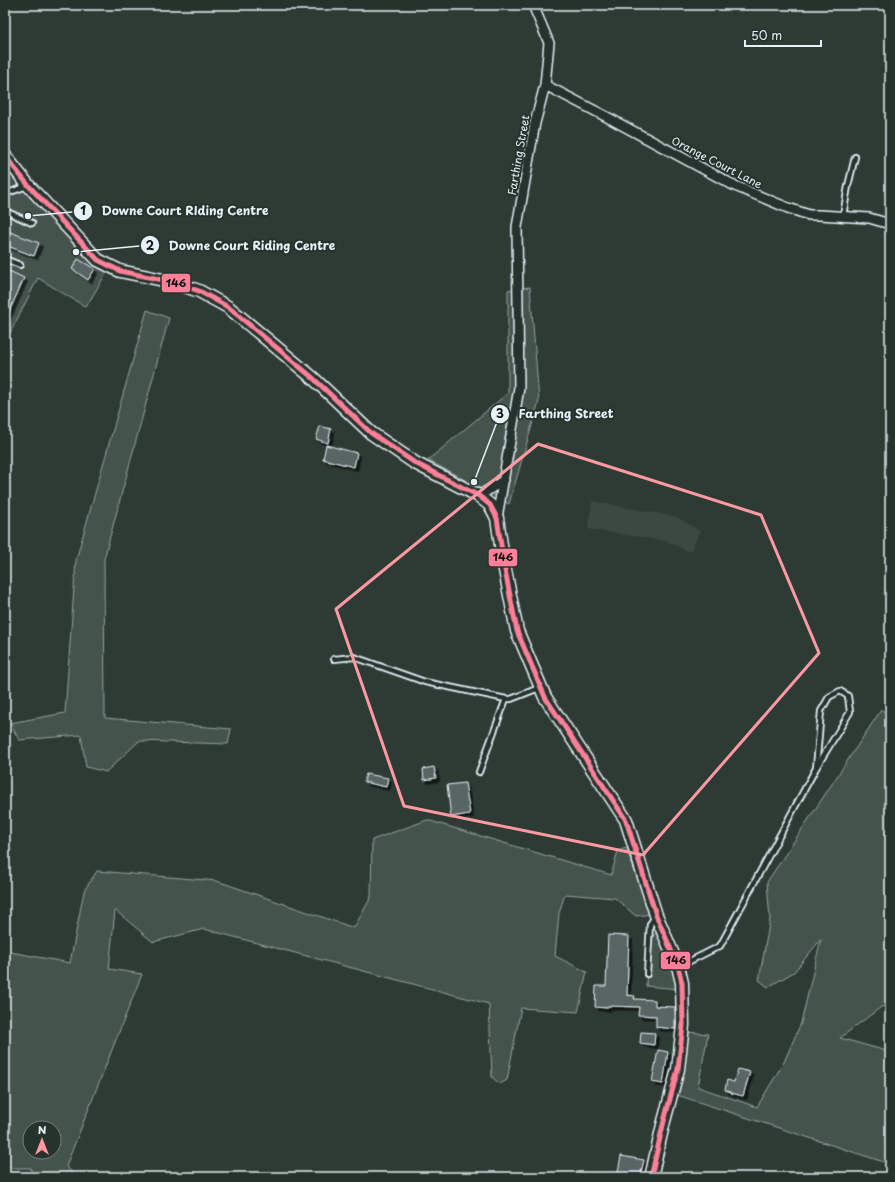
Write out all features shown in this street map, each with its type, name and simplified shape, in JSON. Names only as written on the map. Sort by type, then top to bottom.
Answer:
[{"type":"street","name":"Farthing Street","points":[[497,518],[519,388],[517,227],[535,123],[545,85],[549,43],[533,5]]},
{"type":"street","name":"Orange Court Lane","points":[[545,85],[735,186],[788,208],[809,215],[819,214],[869,218],[890,224]]},
{"type":"street","points":[[5,156],[28,185],[98,260],[120,271],[173,282],[199,291],[228,307],[313,378],[371,433],[415,463],[479,496],[490,504],[497,518],[504,565],[517,631],[545,697],[626,820],[656,915],[678,966],[682,984],[682,1047],[678,1069],[650,1177]]},
{"type":"street","points":[[479,496],[504,480]]},
{"type":"lane","points":[[843,216],[855,157]]},
{"type":"lane","points":[[5,194],[28,185]]},
{"type":"lane","points":[[5,211],[32,223]]},
{"type":"lane","points":[[5,259],[20,265]]},
{"type":"lane","points":[[334,659],[354,657],[425,682],[506,699],[511,699],[541,687]]},
{"type":"lane","points":[[678,966],[720,946],[816,768],[850,712],[848,696],[840,691],[829,696],[821,712],[816,768]]},
{"type":"lane","points":[[479,772],[506,699]]},
{"type":"lane","points":[[647,974],[650,924],[656,915]]},
{"type":"highlighted area","points":[[538,444],[761,515],[819,653],[643,855],[404,806],[336,609]]},
{"type":"shaded area","points":[[5,167],[96,265],[108,270],[86,307],[38,278],[10,333],[5,330]]},
{"type":"shaded area","points":[[530,287],[539,401],[509,504],[428,460],[508,393],[508,290]]},
{"type":"shaded area","points":[[147,310],[169,318],[104,559],[105,718],[231,729],[228,744],[139,741],[106,772],[86,767],[81,735],[19,740],[10,723],[65,713],[76,560]]},
{"type":"shaded area","points":[[592,501],[677,517],[700,531],[690,552],[666,541],[588,529]]},
{"type":"shaded area","points":[[881,710],[890,714],[890,1005],[881,1007],[840,1038],[890,1052],[890,1164],[677,1095],[687,1032],[708,1034],[698,1087],[757,1107],[784,1062],[801,1023],[821,939],[794,972],[768,987],[759,980],[770,919],[767,882]]},
{"type":"shaded area","points":[[427,820],[611,875],[618,851],[626,848],[651,914],[636,916],[615,898],[565,894],[559,913],[555,956],[587,972],[578,1012],[521,1008],[507,1080],[500,1084],[492,1077],[489,1004],[204,929],[153,942],[115,910],[109,969],[142,974],[66,1166],[76,1177],[31,1177],[31,1168],[5,1168],[5,951],[70,963],[84,891],[97,871],[217,881],[354,928],[371,897],[372,840]]},
{"type":"shaded area","points":[[656,933],[661,934],[675,967],[679,989],[646,986],[648,942]]},
{"type":"building","points":[[5,230],[39,243],[34,256],[5,245]]},
{"type":"building","points":[[78,259],[95,269],[88,280],[72,269]]},
{"type":"building","points":[[5,269],[24,278],[5,321]]},
{"type":"building","points":[[320,426],[331,429],[328,443],[316,439]]},
{"type":"building","points":[[326,445],[357,453],[354,467],[323,459]]},
{"type":"building","points":[[434,767],[436,778],[424,780],[423,769]]},
{"type":"building","points":[[366,774],[388,778],[386,787],[364,782]]},
{"type":"building","points":[[465,783],[470,814],[451,817],[447,785]]},
{"type":"building","points":[[608,935],[629,936],[627,995],[635,996],[634,999],[655,1000],[655,1006],[675,1007],[675,1029],[656,1027],[656,1016],[638,1015],[639,1007],[595,1007],[596,986],[606,986]]},
{"type":"building","points":[[641,1032],[655,1033],[654,1045],[640,1043]]},
{"type":"building","points":[[658,1050],[668,1052],[663,1084],[652,1082]]},
{"type":"building","points":[[738,1069],[750,1072],[743,1096],[725,1090],[727,1080],[734,1082]]},
{"type":"building","points":[[621,1156],[644,1160],[640,1177],[617,1177]]},
{"type":"transit line","name":"146","points":[[5,156],[28,185],[98,260],[120,271],[173,282],[199,291],[228,307],[313,378],[371,433],[415,463],[479,496],[490,505],[497,518],[504,565],[517,631],[545,697],[626,820],[656,915],[678,966],[682,983],[683,1025],[678,1069],[651,1177]]},
{"type":"place","name":"Downe Court RIding Centre","points":[[28,216]]},
{"type":"place","name":"Downe Court Riding Centre","points":[[76,252]]},
{"type":"place","name":"Farthing Street","points":[[474,482]]}]
